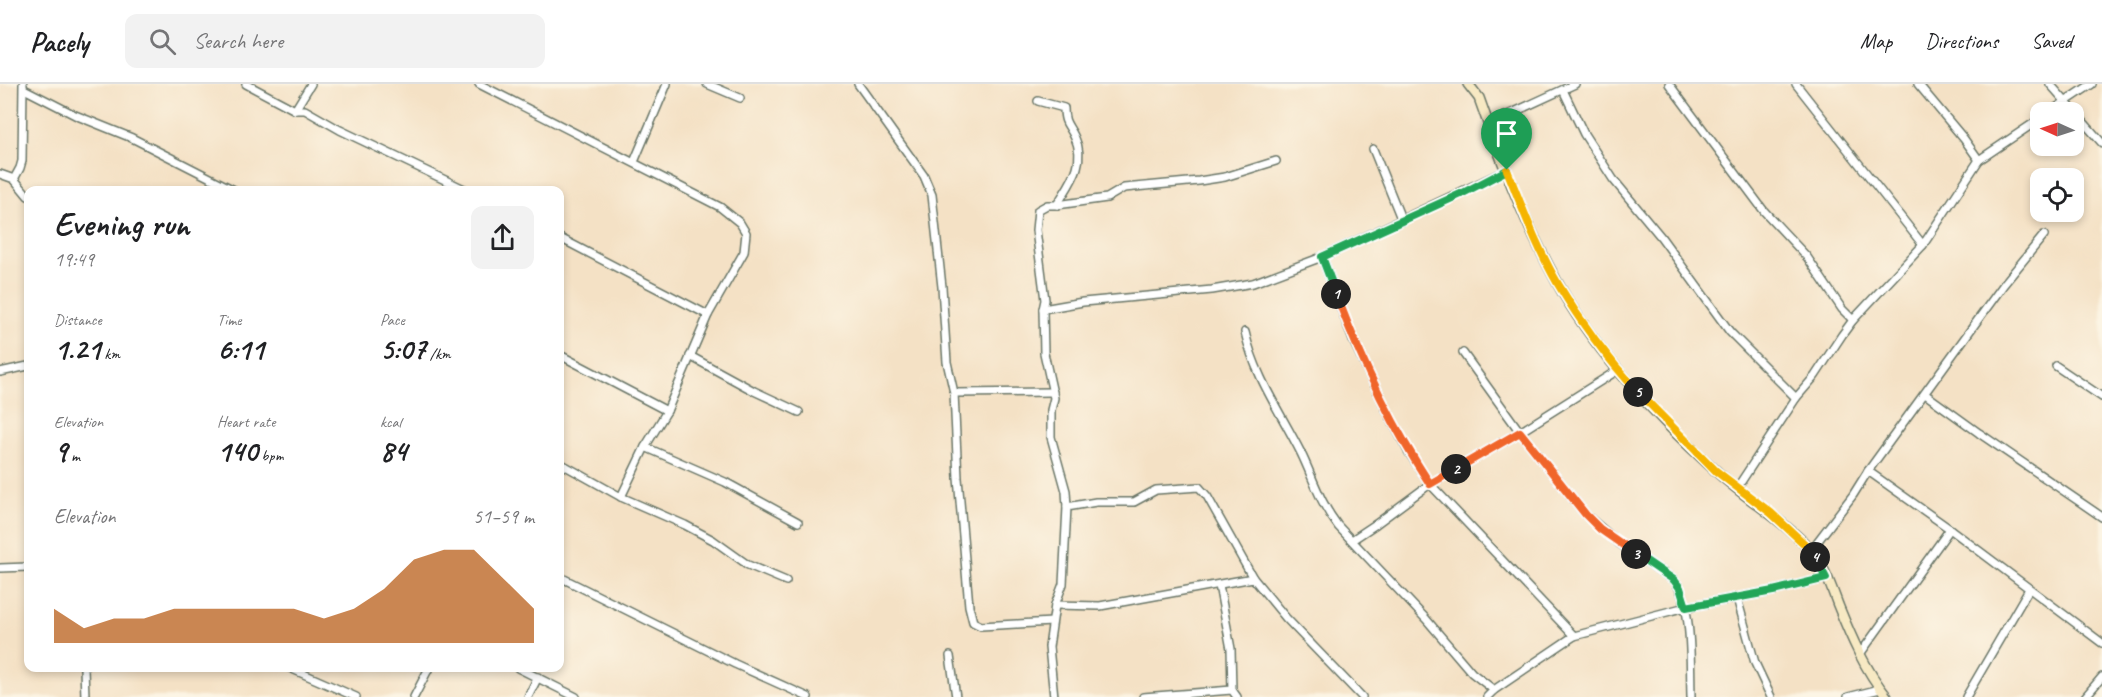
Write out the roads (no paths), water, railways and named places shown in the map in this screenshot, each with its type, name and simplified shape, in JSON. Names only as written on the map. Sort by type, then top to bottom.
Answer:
[{"type":"street","points":[[246,84],[295,110],[305,110],[340,130],[458,186]]},
{"type":"street","points":[[295,110],[311,84]]},
{"type":"street","points":[[479,84],[720,207],[740,222],[746,233],[744,252],[708,315],[667,411],[645,447],[621,497]]},
{"type":"street","points":[[634,162],[667,84]]},
{"type":"street","points":[[706,84],[740,98]]},
{"type":"street","points":[[858,84],[924,176],[932,195],[947,362],[954,393],[958,478],[969,606],[973,622],[981,626],[1052,622]]},
{"type":"street","points":[[1468,84],[1479,98],[1536,240],[1558,284],[1587,329],[1618,370],[1692,448],[1716,471],[1771,513],[1811,550],[1860,654],[1887,697]]},
{"type":"street","points":[[1488,124],[1575,84]]},
{"type":"street","points":[[1669,84],[1764,211],[1807,257],[1842,309],[1853,320]]},
{"type":"street","points":[[1796,84],[1923,244]]},
{"type":"street","points":[[1918,84],[1979,160]]},
{"type":"street","points":[[2050,84],[2065,102],[2092,84]]},
{"type":"street","points":[[14,179],[22,161],[23,86],[75,115],[132,138],[226,186]]},
{"type":"street","points":[[1563,90],[1584,134],[1613,178],[1661,237],[1730,332],[1796,398]]},
{"type":"street","points":[[1038,101],[1064,108],[1064,121],[1078,143],[1079,155],[1075,176],[1057,205]]},
{"type":"street","points":[[2084,123],[2102,143]]},
{"type":"street","points":[[1737,488],[1796,398],[1815,376],[1853,320],[1923,244],[1979,160],[2030,126]]},
{"type":"street","points":[[1372,149],[1402,221]]},
{"type":"street","points":[[1054,697],[1049,647],[1055,605],[1063,584],[1067,507],[1066,491],[1051,437],[1053,392],[1045,361],[1043,309],[1045,300],[1036,230],[1038,210],[1047,205],[1107,198],[1124,188],[1225,177],[1276,161]]},
{"type":"street","points":[[1043,309],[1083,302],[1212,290],[1253,283],[1322,257],[1507,170]]},
{"type":"street","points":[[0,174],[14,179],[24,191]]},
{"type":"street","points":[[1811,550],[2004,284],[2044,235]]},
{"type":"street","points":[[564,240],[708,315]]},
{"type":"street","points":[[1322,257],[1353,340],[1408,451],[1430,484],[1574,636]]},
{"type":"street","points":[[1245,333],[1263,383],[1301,454],[1328,513],[1426,618],[1472,673],[1494,690]]},
{"type":"street","points":[[1463,353],[1520,432],[1586,515],[1619,543],[1674,580],[1680,588],[1686,607],[1691,697]]},
{"type":"street","points":[[690,356],[754,391],[799,412]]},
{"type":"street","points":[[564,357],[667,411]]},
{"type":"street","points":[[2056,366],[2102,397]]},
{"type":"street","points":[[0,372],[24,367]]},
{"type":"street","points":[[1352,540],[1430,484],[1520,432],[1618,370]]},
{"type":"street","points":[[954,393],[1053,392]]},
{"type":"street","points":[[1925,394],[1979,434],[2102,517]]},
{"type":"street","points":[[645,447],[725,482],[798,522]]},
{"type":"street","points":[[564,467],[621,497],[685,525],[713,540],[748,565],[786,580]]},
{"type":"street","points":[[1868,471],[1950,529],[2102,643]]},
{"type":"street","points":[[1067,507],[1096,502],[1134,502],[1156,490],[1198,487],[1207,495],[1253,578],[1286,618],[1362,697]]},
{"type":"street","points":[[1860,654],[1950,529]]},
{"type":"street","points":[[0,568],[24,567]]},
{"type":"street","points":[[1055,605],[1100,606],[1253,578]]},
{"type":"street","points":[[1487,697],[1574,636],[1686,607],[1773,591],[1826,578]]},
{"type":"street","points":[[564,579],[758,675],[808,697]]},
{"type":"street","points":[[1219,585],[1231,650],[1232,690],[1237,697]]},
{"type":"street","points":[[1966,697],[2029,589]]},
{"type":"street","points":[[1737,598],[1755,663],[1771,697]]},
{"type":"street","points":[[950,656],[956,697]]},
{"type":"street","points":[[84,672],[85,697]]},
{"type":"street","points":[[299,672],[356,697]]},
{"type":"street","points":[[414,697],[427,672]]},
{"type":"street","points":[[527,672],[576,697]]},
{"type":"street","points":[[2085,697],[2102,676]]},
{"type":"street","points":[[528,697],[538,677]]},
{"type":"street","points":[[1848,697],[1880,688]]},
{"type":"street","points":[[1143,697],[1232,690]]}]
